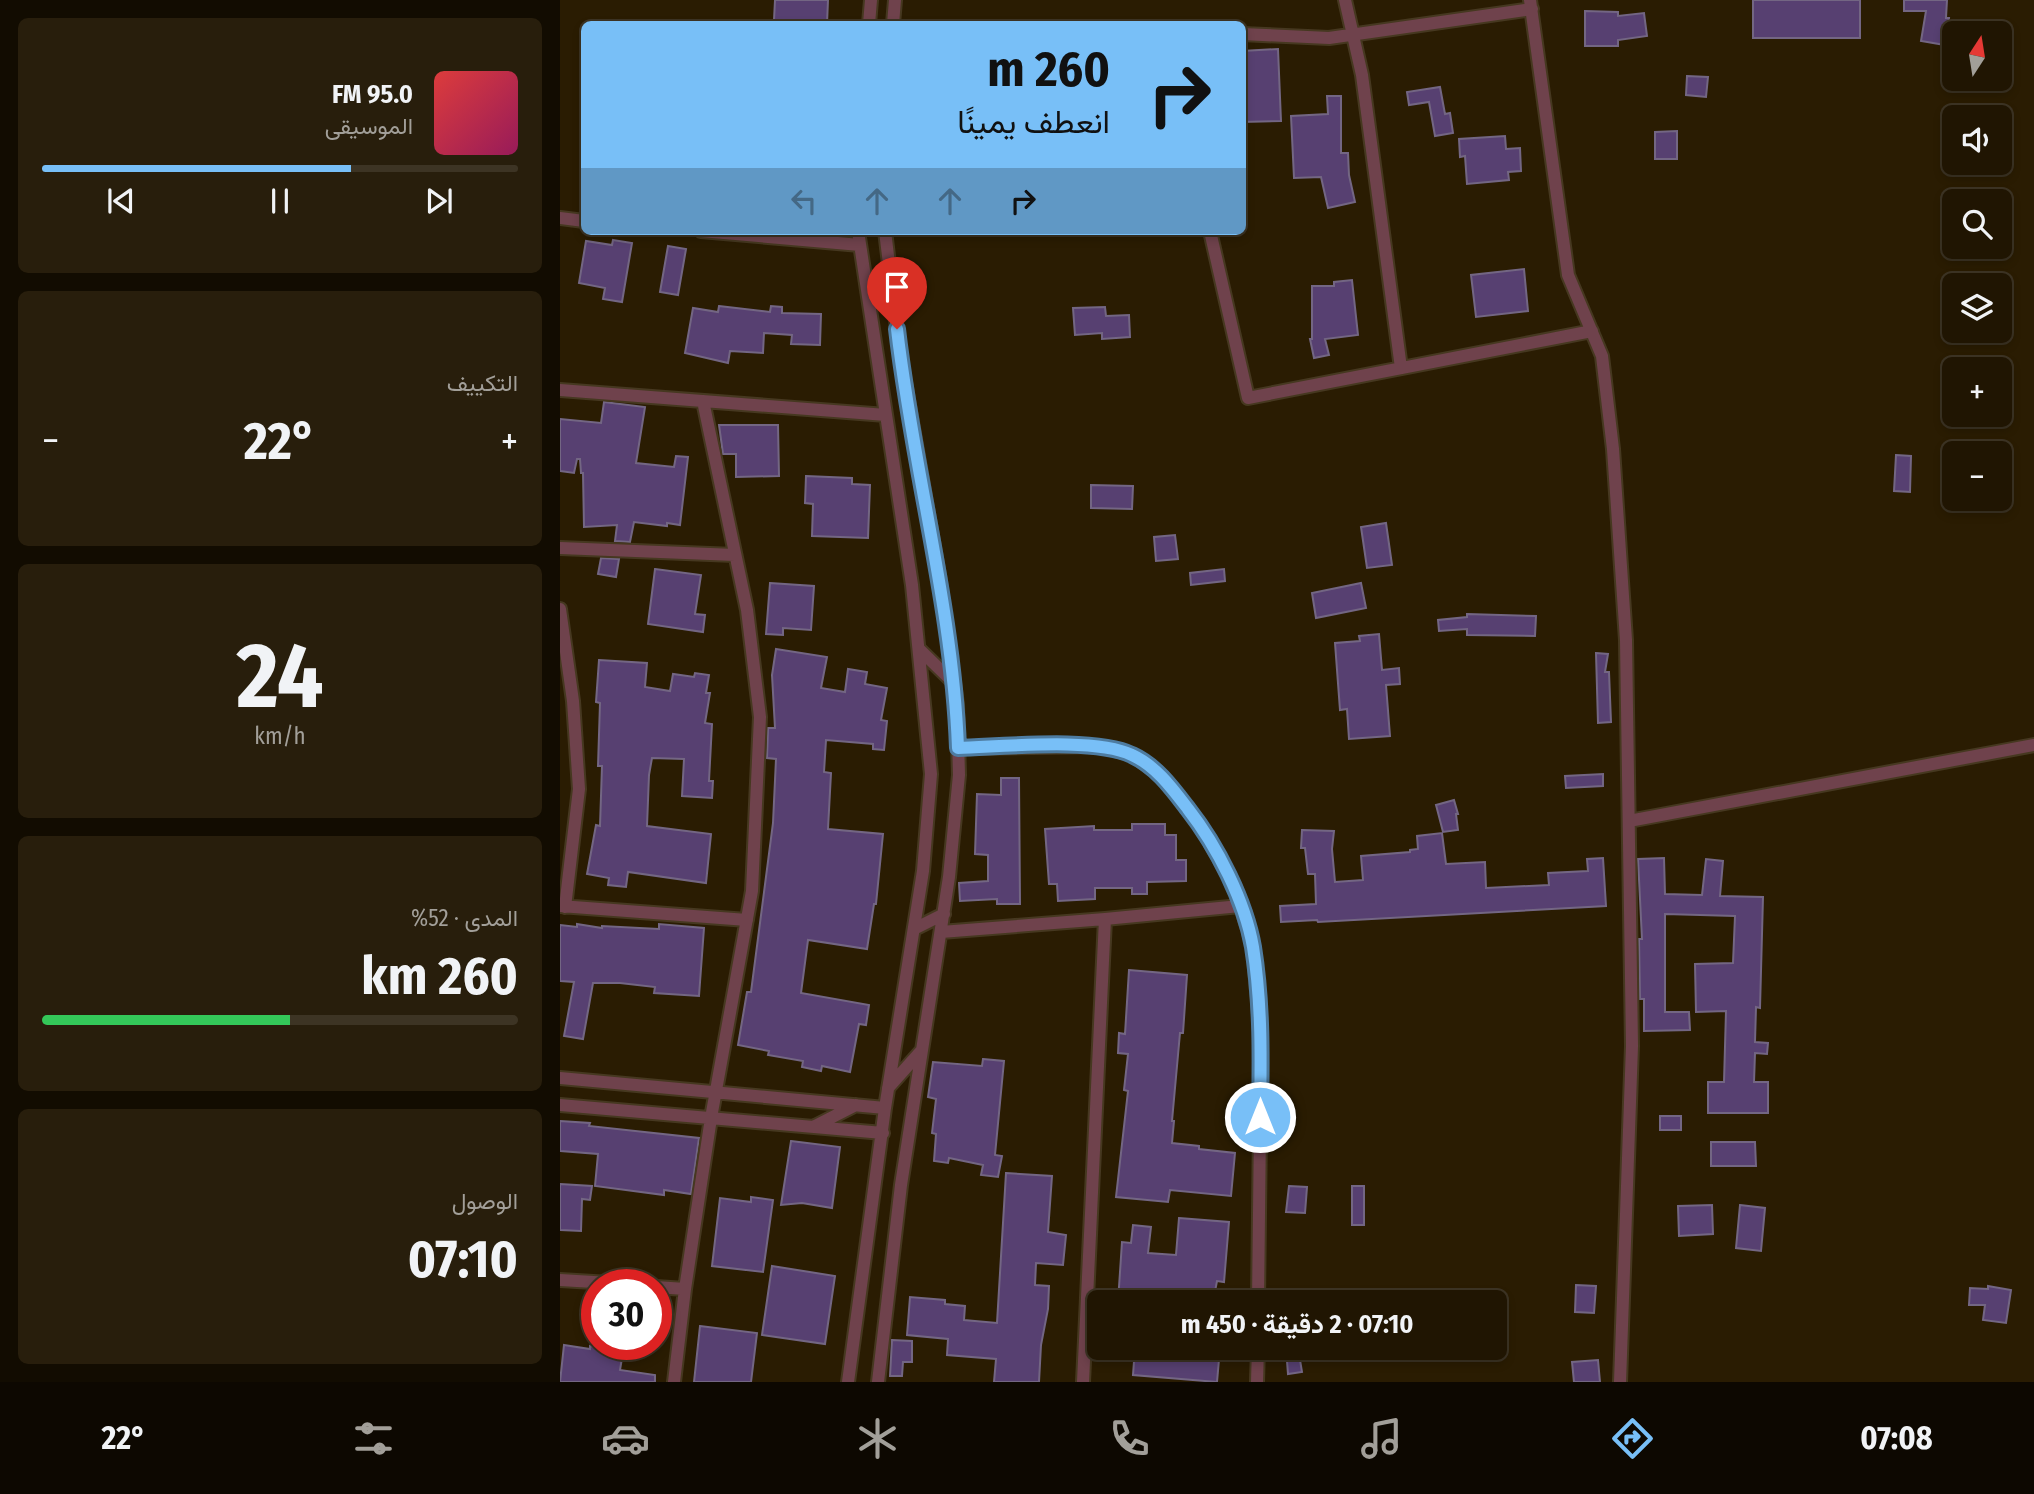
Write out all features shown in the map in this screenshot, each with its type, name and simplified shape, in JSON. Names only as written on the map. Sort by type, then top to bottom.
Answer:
[{"type":"street","points":[[869,21],[871,0]]},
{"type":"street","points":[[893,21],[895,0]]},
{"type":"street","points":[[1345,0],[1362,75],[1401,368]]},
{"type":"street","points":[[1246,34],[1329,38],[1531,5],[1568,275],[1602,356],[1613,449],[1626,640],[1632,1046],[1620,1382]]},
{"type":"street","points":[[560,218],[581,221]]},
{"type":"street","points":[[746,235],[860,245]]},
{"type":"street","points":[[848,1382],[885,1108],[923,871],[931,774],[912,585],[859,235]]},
{"type":"street","points":[[878,1382],[901,1185],[950,877],[958,748],[954,683],[940,581],[900,354],[885,235]]},
{"type":"street","points":[[1211,235],[1248,398],[1592,331]]},
{"type":"street","points":[[560,390],[886,415]]},
{"type":"street","points":[[674,1382],[711,1118],[752,891],[760,717],[747,610],[703,401]]},
{"type":"street","points":[[560,548],[735,555]]},
{"type":"street","points":[[560,609],[573,701],[579,789],[562,906],[747,920]]},
{"type":"street","points":[[919,649],[954,683]]},
{"type":"street","points":[[1629,821],[2034,745]]},
{"type":"street","points":[[958,748],[1098,746],[1131,754],[1163,777],[1199,823],[1235,887],[1253,946],[1261,1037],[1258,1290]]},
{"type":"street","points":[[941,932],[1240,906]]},
{"type":"street","points":[[914,929],[944,914]]},
{"type":"street","points":[[1083,1382],[1105,919]]},
{"type":"street","points":[[888,1088],[922,1050]]},
{"type":"street","points":[[560,1078],[885,1108]]},
{"type":"street","points":[[560,1105],[883,1133]]},
{"type":"street","points":[[813,1127],[857,1105]]},
{"type":"street","points":[[560,1280],[581,1281]]},
{"type":"street","points":[[672,1288],[685,1289]]},
{"type":"street","points":[[1257,1382],[1258,1360]]},
{"type":"building","points":[[775,0],[828,0],[827,21],[774,20]]},
{"type":"building","points":[[1753,0],[1860,0],[1860,38],[1753,38]]},
{"type":"building","points":[[1904,0],[1947,0],[1946,18],[1949,18],[1949,21],[1942,21],[1942,44],[1921,41],[1926,11],[1904,11]]},
{"type":"building","points":[[1585,11],[1618,12],[1618,16],[1644,13],[1647,36],[1618,40],[1618,46],[1585,46]]},
{"type":"building","points":[[1278,49],[1281,121],[1246,122],[1246,51]]},
{"type":"building","points":[[1687,76],[1708,77],[1706,97],[1686,95]]},
{"type":"building","points":[[1440,87],[1445,114],[1450,113],[1453,133],[1435,136],[1429,102],[1409,105],[1407,92]]},
{"type":"building","points":[[1327,96],[1341,96],[1341,153],[1348,153],[1349,175],[1355,202],[1328,208],[1321,177],[1294,178],[1291,116],[1328,114]]},
{"type":"building","points":[[1677,131],[1677,159],[1655,159],[1655,132]]},
{"type":"building","points":[[1505,136],[1506,149],[1520,148],[1521,171],[1508,172],[1509,180],[1467,184],[1465,156],[1460,157],[1459,139]]},
{"type":"building","points":[[613,240],[632,243],[622,302],[603,299],[605,288],[579,283],[586,241],[612,245]]},
{"type":"building","points":[[668,246],[686,249],[678,295],[660,292]]},
{"type":"building","points":[[1524,269],[1528,311],[1476,317],[1471,275]]},
{"type":"building","points":[[1352,280],[1358,335],[1325,339],[1329,355],[1314,358],[1310,339],[1312,286],[1334,286],[1334,282]]},
{"type":"building","points":[[719,306],[770,312],[771,306],[782,307],[782,313],[821,314],[820,345],[791,344],[792,335],[764,333],[763,353],[730,351],[728,363],[685,353],[693,308],[718,312]]},
{"type":"building","points":[[1105,307],[1106,316],[1129,315],[1130,337],[1102,339],[1102,333],[1075,335],[1073,308]]},
{"type":"building","points":[[604,402],[645,407],[636,463],[674,467],[676,456],[688,457],[680,525],[634,522],[630,542],[615,541],[617,525],[584,527],[583,473],[580,459],[577,459],[574,473],[560,471],[560,419],[601,423]]},
{"type":"building","points":[[719,425],[778,425],[779,476],[736,477],[736,454],[723,454]]},
{"type":"building","points":[[1896,455],[1911,456],[1910,492],[1894,491]]},
{"type":"building","points":[[806,476],[852,478],[852,484],[870,485],[868,538],[812,536],[813,504],[805,503]]},
{"type":"building","points":[[1091,485],[1133,486],[1132,509],[1091,508]]},
{"type":"building","points":[[1386,523],[1392,565],[1367,568],[1361,527]]},
{"type":"building","points":[[1175,535],[1178,559],[1156,561],[1154,537]]},
{"type":"building","points":[[601,558],[619,559],[616,577],[598,574]]},
{"type":"building","points":[[655,569],[701,575],[695,614],[705,615],[703,632],[648,624]]},
{"type":"building","points":[[1224,569],[1225,581],[1191,585],[1190,573]]},
{"type":"building","points":[[770,583],[814,586],[811,630],[783,628],[783,635],[766,634]]},
{"type":"building","points":[[1361,583],[1366,608],[1316,618],[1312,593]]},
{"type":"building","points":[[1467,614],[1536,616],[1535,636],[1467,635],[1467,629],[1439,631],[1438,620],[1467,617]]},
{"type":"building","points":[[1379,634],[1382,670],[1399,668],[1400,684],[1386,685],[1390,736],[1349,739],[1347,709],[1340,710],[1335,643],[1360,641],[1359,636]]},
{"type":"building","points":[[776,649],[827,657],[821,688],[845,692],[848,669],[867,672],[865,684],[887,688],[881,720],[887,721],[884,750],[873,749],[873,744],[826,740],[824,772],[831,773],[828,829],[883,834],[876,904],[867,949],[808,940],[801,993],[869,1005],[866,1025],[859,1024],[850,1072],[822,1066],[821,1071],[802,1067],[803,1061],[768,1055],[769,1051],[738,1045],[747,992],[751,992],[773,823],[776,759],[767,758],[768,728],[775,728],[772,675]]},
{"type":"building","points":[[1596,653],[1608,654],[1605,672],[1609,672],[1611,722],[1598,723]]},
{"type":"building","points":[[599,660],[647,663],[645,687],[670,691],[673,674],[694,677],[695,673],[709,675],[706,693],[710,693],[705,723],[712,724],[709,781],[713,781],[712,798],[682,796],[684,759],[652,758],[647,826],[711,834],[706,883],[628,872],[626,887],[608,885],[609,878],[587,874],[596,825],[600,826],[600,703],[596,702]]},
{"type":"building","points":[[1603,774],[1603,786],[1566,788],[1565,776]]},
{"type":"building","points":[[1001,778],[1019,778],[1020,904],[997,904],[997,899],[960,901],[959,883],[988,881],[988,855],[975,854],[977,794],[1001,795]]},
{"type":"building","points":[[1454,800],[1458,814],[1458,830],[1443,832],[1436,805]]},
{"type":"building","points":[[1132,824],[1165,824],[1165,835],[1176,835],[1176,860],[1186,860],[1186,881],[1147,882],[1147,894],[1132,894],[1132,888],[1095,888],[1095,899],[1058,901],[1057,884],[1049,884],[1045,829],[1094,826],[1094,830],[1132,830]]},
{"type":"building","points":[[1302,830],[1334,831],[1332,849],[1335,882],[1363,880],[1361,856],[1410,852],[1418,849],[1417,836],[1442,833],[1446,864],[1485,862],[1486,888],[1549,885],[1548,873],[1588,871],[1587,859],[1603,858],[1606,906],[1281,922],[1280,906],[1316,904],[1315,874],[1308,874],[1305,848],[1301,848]]},
{"type":"building","points":[[1664,858],[1665,894],[1702,895],[1706,859],[1723,861],[1720,896],[1763,897],[1760,1008],[1756,1007],[1755,1042],[1768,1043],[1767,1054],[1755,1053],[1754,1082],[1768,1082],[1768,1113],[1708,1113],[1708,1082],[1724,1082],[1726,1011],[1696,1012],[1695,964],[1733,963],[1735,916],[1665,914],[1665,1012],[1689,1012],[1690,1030],[1644,1031],[1644,999],[1640,999],[1639,939],[1642,939],[1638,859]]},
{"type":"building","points":[[577,924],[602,928],[659,929],[659,924],[704,928],[699,996],[654,993],[655,987],[593,983],[583,1039],[564,1036],[574,982],[560,981],[560,925],[577,927]]},
{"type":"building","points":[[1129,970],[1187,975],[1172,1143],[1235,1153],[1231,1196],[1170,1190],[1168,1202],[1116,1197],[1128,1091],[1124,1090],[1128,1054],[1118,1053],[1119,1033],[1125,1034]]},
{"type":"building","points":[[983,1059],[1004,1061],[995,1155],[1002,1156],[998,1177],[981,1175],[983,1165],[949,1158],[948,1163],[934,1161],[936,1134],[932,1133],[936,1099],[928,1097],[933,1062],[982,1066]]},
{"type":"building","points":[[1660,1116],[1681,1116],[1681,1130],[1660,1130]]},
{"type":"building","points":[[560,1121],[699,1138],[691,1194],[664,1190],[664,1195],[595,1186],[598,1154],[560,1151]]},
{"type":"building","points":[[791,1141],[840,1147],[832,1208],[802,1203],[781,1205]]},
{"type":"building","points":[[1711,1142],[1755,1142],[1756,1166],[1711,1166]]},
{"type":"building","points":[[1006,1173],[1052,1176],[1048,1232],[1066,1235],[1063,1265],[1036,1263],[1035,1285],[1049,1286],[1039,1382],[994,1382],[996,1359],[947,1355],[948,1339],[907,1335],[910,1297],[945,1300],[945,1304],[965,1306],[964,1320],[997,1323]]},
{"type":"building","points":[[560,1184],[592,1186],[590,1200],[582,1199],[581,1231],[560,1230]]},
{"type":"building","points":[[1289,1186],[1307,1187],[1305,1213],[1286,1212]]},
{"type":"building","points":[[1352,1186],[1364,1186],[1364,1225],[1352,1225]]},
{"type":"building","points":[[751,1197],[773,1200],[763,1272],[712,1266],[720,1198],[751,1202]]},
{"type":"building","points":[[1712,1205],[1713,1234],[1679,1236],[1678,1206]]},
{"type":"building","points":[[1740,1205],[1765,1208],[1761,1251],[1736,1248]]},
{"type":"building","points":[[1179,1218],[1229,1222],[1224,1282],[1217,1281],[1215,1290],[1119,1290],[1122,1242],[1131,1243],[1133,1225],[1151,1227],[1148,1253],[1176,1255]]},
{"type":"building","points":[[772,1266],[835,1276],[825,1344],[762,1335]]},
{"type":"building","points":[[1576,1285],[1596,1286],[1594,1313],[1575,1312]]},
{"type":"building","points":[[1988,1286],[2011,1290],[2006,1323],[1983,1320],[1985,1305],[1969,1305],[1970,1288],[1988,1289]]},
{"type":"building","points":[[700,1326],[757,1333],[751,1382],[694,1382]]},
{"type":"building","points":[[892,1340],[912,1341],[912,1362],[903,1362],[902,1376],[890,1376]]},
{"type":"building","points":[[564,1345],[581,1348],[581,1360],[622,1360],[620,1370],[655,1375],[655,1382],[560,1382]]},
{"type":"building","points":[[1134,1360],[1219,1360],[1217,1382],[1133,1375]]},
{"type":"building","points":[[1287,1360],[1300,1360],[1302,1372],[1288,1374]]},
{"type":"building","points":[[1598,1360],[1600,1382],[1574,1382],[1572,1362]]},
{"type":"route","points":[[897,329],[940,581],[957,704],[958,748],[1098,746],[1131,754],[1163,777],[1199,823],[1235,887],[1253,946],[1261,1037],[1260,1117]]}]
